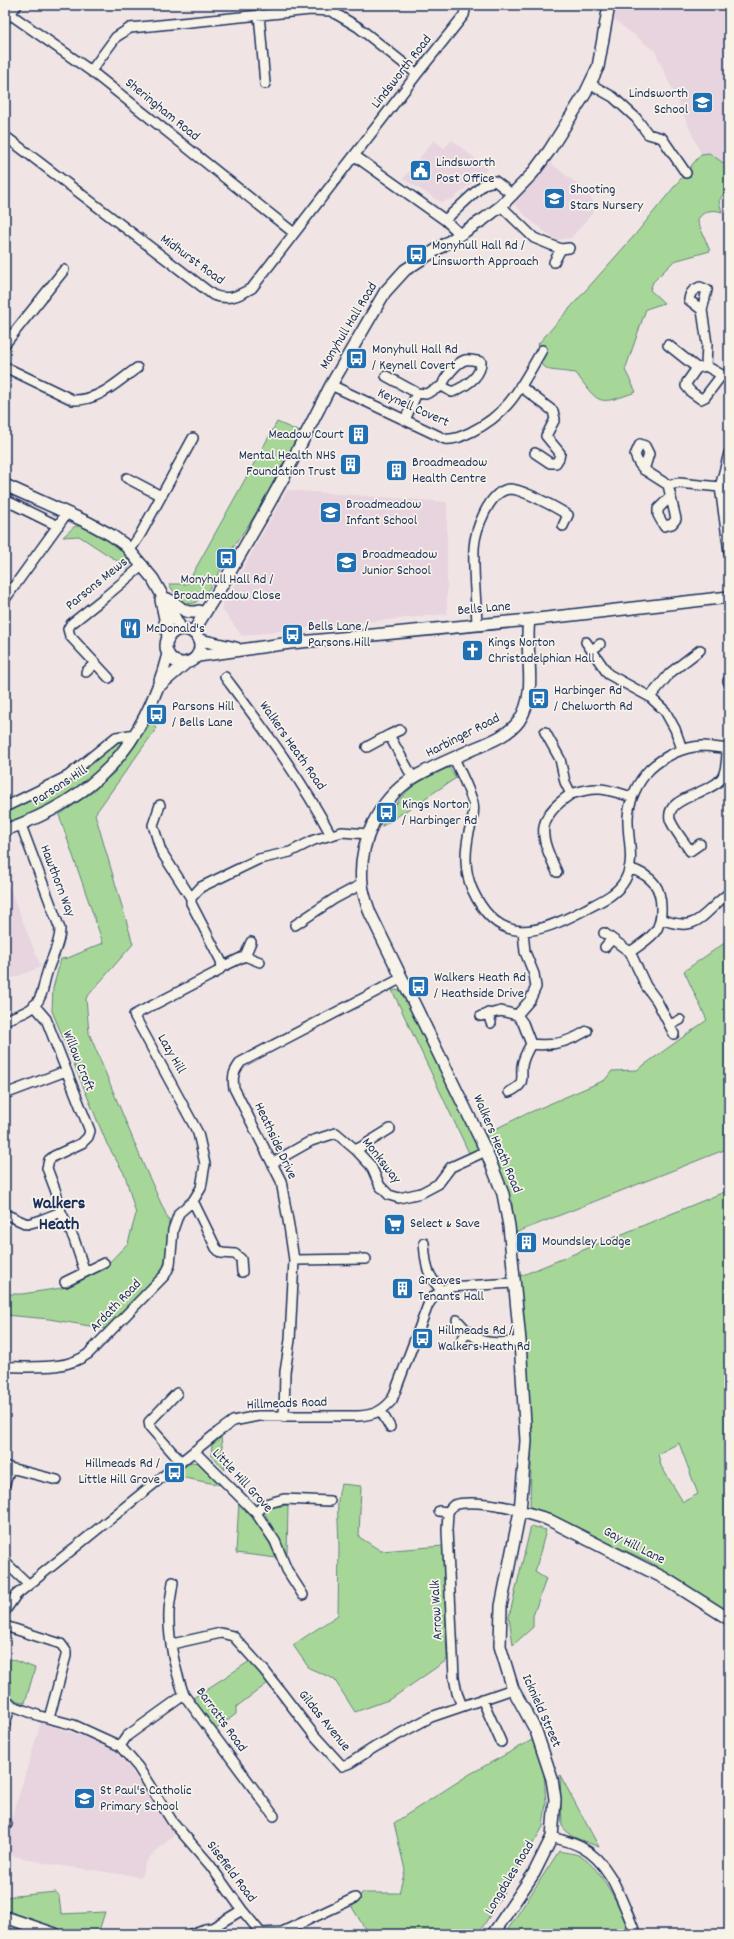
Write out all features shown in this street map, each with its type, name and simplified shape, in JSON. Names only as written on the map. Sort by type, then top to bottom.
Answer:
[{"type":"street","points":[[7,17],[17,5]]},
{"type":"street","name":"Lindsworth Road","points":[[356,156],[417,74],[464,15],[466,5]]},
{"type":"street","name":"Monyhull Hall Road","points":[[198,638],[197,626],[211,600],[230,572],[286,473],[331,385],[385,292],[403,272],[501,206],[513,195],[549,152],[573,115],[598,67],[602,54],[609,5]]},
{"type":"street","points":[[91,71],[116,37],[130,28],[311,10],[331,11],[358,27],[417,74]]},
{"type":"street","points":[[260,14],[265,84]]},
{"type":"street","name":"Sheringham Road","points":[[7,17],[91,71],[294,233]]},
{"type":"street","points":[[590,84],[613,97],[636,118],[648,134],[662,138],[686,173]]},
{"type":"street","name":"Midhurst Road","points":[[5,136],[213,295],[221,298],[232,298],[252,288],[356,156]]},
{"type":"street","points":[[356,156],[445,220],[460,234]]},
{"type":"street","points":[[445,220],[484,184],[495,181],[513,195]]},
{"type":"street","points":[[501,206],[534,238],[565,249],[554,262]]},
{"type":"street","points":[[5,344],[64,270]]},
{"type":"street","points":[[668,345],[702,367],[727,378],[701,399],[691,392],[686,386],[687,382],[702,367],[707,344],[702,310]]},
{"type":"street","name":"Keynell Covert","points":[[331,385],[445,439],[453,440],[494,418],[512,401],[542,350]]},
{"type":"street","points":[[5,367],[73,400],[84,401],[95,398],[137,368]]},
{"type":"street","points":[[386,376],[417,393],[426,394],[442,386]]},
{"type":"street","points":[[520,386],[553,411],[555,419],[546,436],[560,453],[559,458],[553,463],[535,453]]},
{"type":"street","points":[[405,420],[417,393]]},
{"type":"street","points":[[130,550],[140,535],[193,438]]},
{"type":"street","points":[[729,452],[720,487],[729,552]]},
{"type":"street","points":[[644,470],[668,484],[679,483],[720,487]]},
{"type":"street","points":[[127,478],[161,496]]},
{"type":"street","points":[[668,484],[672,496]]},
{"type":"street","points":[[5,485],[111,535],[130,550],[142,564],[183,629]]},
{"type":"street","points":[[477,624],[474,546],[486,511],[495,495],[510,489],[520,491],[568,515],[563,526]]},
{"type":"street","points":[[5,500],[58,526]]},
{"type":"street","points":[[5,599],[67,513]]},
{"type":"street","name":"Parsons Mews","points":[[109,678],[70,636],[68,629],[71,624],[105,598],[142,564]]},
{"type":"street","points":[[161,595],[186,611],[191,613],[199,611]]},
{"type":"street","points":[[161,595],[167,628],[168,639],[166,649],[168,654],[173,660],[179,663],[186,663],[198,656],[201,648],[198,638],[190,630],[183,629],[174,632],[168,639]]},
{"type":"street","name":"Bells Lane","points":[[198,656],[242,649],[477,624],[529,620],[729,597]]},
{"type":"street","name":"Monyhull Hall Road","points":[[183,629],[211,600]]},
{"type":"street","name":"Harbinger Road","points":[[368,834],[387,802],[395,792],[413,778],[499,737],[514,727],[524,711],[529,688],[529,620]]},
{"type":"street","name":"Bells Lane","points":[[198,638],[242,649]]},
{"type":"street","points":[[600,644],[589,646],[608,674],[650,697],[665,711],[670,719],[682,749]]},
{"type":"street","points":[[650,697],[670,672],[694,650]]},
{"type":"street","name":"Parsons Hill","points":[[5,830],[21,825],[56,809],[92,785],[110,769],[136,734],[157,687],[168,654]]},
{"type":"street","points":[[86,672],[94,663]]},
{"type":"street","name":"Parsons Hill","points":[[157,687],[186,663]]},
{"type":"street","name":"Walkers Heath Road","points":[[224,677],[290,764],[331,835]]},
{"type":"street","points":[[368,747],[400,730]]},
{"type":"street","name":"Parsons Hill","points":[[5,807],[68,776],[116,737],[136,734]]},
{"type":"street","points":[[389,735],[413,778]]},
{"type":"street","points":[[541,745],[547,736],[560,758],[565,782],[571,794]]},
{"type":"street","points":[[454,758],[473,803],[473,817],[465,859],[472,888],[484,909],[496,922],[508,928],[523,932],[539,929],[556,923],[609,897],[618,890],[625,880],[631,857],[628,818],[632,796],[650,770],[664,758],[682,749],[701,746],[728,748],[727,766],[723,777],[715,784],[676,802],[671,811],[670,820],[690,851],[700,844]]},
{"type":"street","points":[[557,872],[545,846],[543,831],[546,820],[561,802],[571,794],[587,788],[599,788],[632,796]]},
{"type":"street","points":[[160,805],[153,825],[161,851],[191,898],[191,903],[222,962],[222,967]]},
{"type":"street","name":"Hawthorn Way","points":[[5,1020],[26,1012],[34,1005],[44,987],[46,974],[60,940],[60,929],[21,825]]},
{"type":"street","points":[[191,898],[201,887],[247,863],[290,852],[342,832],[368,834]]},
{"type":"street","name":"Walkers Heath Road","points":[[368,834],[362,854],[362,884],[370,913],[486,1151],[499,1182],[506,1206],[520,1342],[526,1441],[520,1511]]},
{"type":"street","points":[[553,863],[561,858]]},
{"type":"street","points":[[629,868],[641,872],[658,888],[662,898],[661,919],[656,931],[630,952]]},
{"type":"street","points":[[295,925],[334,899],[362,884]]},
{"type":"street","points":[[661,919],[676,924],[687,925],[699,920],[729,893]]},
{"type":"street","points":[[517,1015],[530,1000],[536,987],[534,974],[525,952],[523,932]]},
{"type":"street","points":[[604,932],[630,952],[646,986],[658,1001],[674,1034]]},
{"type":"street","points":[[606,947],[612,939]]},
{"type":"street","points":[[250,942],[245,956],[260,962]]},
{"type":"street","name":"Lazy Hill","points":[[193,1201],[201,1188],[205,1164],[198,1133],[134,1015],[245,956]]},
{"type":"street","name":"Heathside Drive","points":[[284,1417],[285,1372],[290,1340],[294,1260],[281,1181],[234,1088],[232,1078],[235,1070],[242,1062],[402,978]]},
{"type":"street","name":"Willow Croft","points":[[34,1005],[42,1012],[46,1019],[90,1131],[88,1137],[82,1143],[62,1151],[49,1160],[47,1168],[56,1192],[61,1212]]},
{"type":"street","points":[[491,1023],[484,1014],[501,1011],[517,1015],[523,1023],[531,1044],[523,1062],[522,1082],[513,1090],[522,1096]]},
{"type":"street","points":[[670,1025],[680,1020]]},
{"type":"street","points":[[531,1044],[553,1045],[583,1037]]},
{"type":"street","points":[[5,1094],[66,1070]]},
{"type":"street","points":[[356,1150],[390,1129]]},
{"type":"street","name":"Monksway","points":[[272,1163],[311,1141],[336,1133],[356,1150],[370,1166],[380,1186],[389,1195],[400,1198],[421,1193],[438,1184],[451,1167],[486,1151]]},
{"type":"street","points":[[193,1201],[216,1248],[221,1253],[235,1254],[241,1259],[242,1272]]},
{"type":"street","name":"Ardath Road","points":[[5,1367],[67,1365],[79,1361],[88,1354],[165,1275],[170,1265],[173,1230],[180,1213],[193,1201]]},
{"type":"street","points":[[5,1214],[27,1224],[38,1222],[61,1212],[74,1239],[85,1272]]},
{"type":"street","points":[[424,1243],[426,1268],[431,1278],[441,1290]]},
{"type":"street","points":[[294,1260],[366,1259]]},
{"type":"street","points":[[65,1282],[104,1263]]},
{"type":"street","points":[[390,1427],[381,1411],[392,1400],[428,1305],[434,1296],[441,1290],[457,1286],[513,1283]]},
{"type":"street","points":[[457,1320],[467,1332],[482,1342],[495,1344],[520,1342]]},
{"type":"street","points":[[459,1344],[467,1332]]},
{"type":"street","points":[[177,1393],[149,1422],[150,1427],[181,1462]]},
{"type":"street","name":"Hillmeads Road","points":[[5,1611],[16,1595],[28,1584],[233,1421],[258,1416],[358,1416],[371,1415],[381,1411]]},
{"type":"street","name":"Little Hill Grove","points":[[194,1451],[256,1512],[275,1540],[287,1570],[303,1595]]},
{"type":"street","points":[[5,1484],[7,1467],[56,1480]]},
{"type":"street","points":[[256,1512],[265,1504],[284,1499],[330,1501]]},
{"type":"street","name":"Arrow Walk","points":[[462,1706],[457,1693],[454,1678],[447,1538],[444,1512],[459,1504],[495,1504],[511,1507],[520,1511]]},
{"type":"street","name":"Gay Hill Lane","points":[[520,1511],[547,1519],[657,1574],[729,1619]]},
{"type":"street","name":"Icknield Street","points":[[520,1511],[500,1606],[500,1646],[513,1689],[536,1731],[552,1779],[555,1800],[552,1837]]},
{"type":"street","points":[[5,1562],[28,1584]]},
{"type":"street","name":"Barratts Road","points":[[173,1582],[169,1613],[172,1644],[179,1679],[184,1695],[274,1816]]},
{"type":"street","points":[[5,1626],[60,1644],[66,1651],[66,1656],[49,1718]]},
{"type":"street","name":"Gildas Avenue","points":[[172,1644],[221,1634],[233,1636],[264,1670],[314,1735],[342,1766],[350,1763],[409,1728],[462,1706],[513,1689]]},
{"type":"street","points":[[120,1746],[127,1736],[184,1695]]},
{"type":"street","points":[[482,1699],[500,1742]]},
{"type":"street","points":[[5,1724],[8,1704]]},
{"type":"street","name":"Sisefield Road","points":[[8,1704],[74,1725],[120,1746],[138,1766],[172,1821],[210,1865],[242,1910],[261,1933],[282,1932],[355,1898]]},
{"type":"street","points":[[552,1837],[580,1846],[601,1864],[612,1880],[636,1934]]},
{"type":"street","name":"Longdales Road","points":[[493,1934],[534,1873],[552,1837]]},
{"type":"street","points":[[191,1934],[205,1932],[242,1910]]},
{"type":"street","points":[[5,1917],[55,1934]]},
{"type":"shaded area","name":"Lindsworth School","points":[[616,5],[729,5],[729,167],[709,153],[701,154],[655,51],[613,19]]},
{"type":"shaded area","points":[[434,140],[444,148],[452,140],[488,169],[453,199],[441,202],[403,179]]},
{"type":"shaded area","name":"Shooting Stars Nursery","points":[[548,161],[589,193],[596,209],[571,238],[556,240],[531,221],[514,204]]},
{"type":"shaded area","name":"Broadmeadow Junior School","points":[[287,490],[447,502],[447,614],[286,630],[242,636],[221,608]]},
{"type":"shaded area","points":[[5,876],[41,967],[5,981]]},
{"type":"shaded area","name":"St Paul's Catholic Primary School","points":[[41,1722],[96,1741],[115,1751],[131,1770],[175,1834],[146,1862],[141,1877],[49,1864],[5,1854],[5,1841]]},
{"type":"green space","points":[[709,153],[729,167],[729,185],[719,201],[722,212],[709,211],[700,216],[698,219],[710,251],[674,261],[653,282],[650,290],[664,303],[646,309],[625,370],[636,392],[614,399],[601,400],[590,392],[576,373],[550,370],[538,363],[544,350],[538,344],[634,236],[701,154]]},
{"type":"green space","points":[[277,422],[300,432],[251,522],[234,546],[209,589],[196,602],[190,604],[183,602],[169,584],[187,584]]},
{"type":"green space","points":[[75,526],[91,529],[113,543],[131,562],[128,568],[79,536],[63,537]]},
{"type":"green space","points":[[152,721],[156,729],[95,814],[133,944],[86,998],[89,1033],[144,1166],[169,1221],[168,1247],[162,1273],[107,1329],[49,1319],[5,1315],[5,1294],[22,1294],[68,1287],[102,1270],[128,1243],[136,1214],[125,1175],[107,1144],[52,1011],[53,988],[61,959],[68,958],[103,943],[59,815],[90,794],[115,772]]},
{"type":"green space","points":[[126,740],[109,766],[57,805],[5,826],[5,810],[114,744]]},
{"type":"green space","points":[[447,768],[450,768],[456,778],[381,827],[394,806],[408,791],[416,784]]},
{"type":"green space","points":[[729,940],[729,1148],[515,1233],[512,1204],[485,1134],[526,1114],[605,1080],[612,1071],[637,1070],[707,1020],[684,971]]},
{"type":"green space","points":[[392,990],[404,991],[481,1150],[470,1155]]},
{"type":"green space","points":[[729,1190],[729,1612],[648,1561],[530,1507],[532,1434],[518,1277]],"holes":[[[679,1443],[698,1494],[683,1502],[661,1466],[658,1454]]]},
{"type":"green space","points":[[221,1437],[225,1470],[211,1455],[212,1445]]},
{"type":"green space","points":[[191,1462],[201,1463],[221,1485],[174,1476]]},
{"type":"green space","points":[[341,1484],[361,1486],[359,1537],[381,1551],[443,1546],[447,1660],[391,1699],[355,1712],[334,1679],[309,1668],[293,1645],[338,1615],[338,1500]]},
{"type":"green space","points":[[239,1501],[260,1528],[277,1558],[236,1553]]},
{"type":"green space","points":[[288,1505],[287,1555],[263,1510]]},
{"type":"green space","points":[[531,1526],[546,1530],[535,1572],[546,1579],[533,1616],[533,1627],[513,1645],[509,1617]]},
{"type":"green space","points":[[5,1657],[35,1668],[25,1703],[10,1697],[11,1686],[6,1668]]},
{"type":"green space","points":[[250,1661],[268,1683],[236,1707],[236,1714],[215,1730],[193,1698]]},
{"type":"green space","points":[[534,1739],[544,1774],[546,1803],[543,1827],[484,1925],[477,1934],[368,1934],[352,1907],[362,1893],[399,1893],[405,1870],[394,1823],[470,1774]]},
{"type":"green space","points":[[560,1775],[599,1847],[571,1836],[562,1826]]},
{"type":"green space","points":[[559,1851],[580,1856],[589,1862],[597,1871],[617,1902],[632,1934],[505,1934]]},
{"type":"green space","points":[[56,1892],[59,1896],[61,1914],[105,1912],[98,1934],[69,1934],[51,1926],[5,1911],[5,1897]]},
{"type":"green space","points":[[5,1921],[43,1934],[11,1934],[5,1932]]},
{"type":"place","name":"Lindsworth School","points":[[703,102]]},
{"type":"place","name":"Lindsworth Post Office","points":[[420,171]]},
{"type":"place","name":"Shooting Stars Nursery","points":[[555,198]]},
{"type":"place","name":"Monyhull Hall Rd / Linsworth Approach","points":[[417,254]]},
{"type":"place","name":"Monyhull Hall Rd / Keynell Covert","points":[[357,358]]},
{"type":"place","name":"Meadow Court","points":[[359,435]]},
{"type":"place","name":"Mental Health NHS Foundation Trust","points":[[351,464]]},
{"type":"place","name":"Broadmeadow Health Centre","points":[[397,471]]},
{"type":"place","name":"Broadmeadow Infant School","points":[[331,513]]},
{"type":"place","name":"Monyhull Hall Rd / Broadmeadow Close","points":[[227,558]]},
{"type":"place","name":"Broadmeadow Junior School","points":[[347,563]]},
{"type":"place","name":"McDonald's","points":[[130,629]]},
{"type":"place","name":"Bells Lane / Parsons Hill","points":[[292,635]]},
{"type":"place","name":"Kings Norton Christadelphian Hall","points":[[472,651]]},
{"type":"place","name":"Harbinger Rd / Chelworth Rd","points":[[538,699]]},
{"type":"place","name":"Parsons Hill / Bells Lane","points":[[157,715]]},
{"type":"place","name":"Kings Norton / Harbinger Rd","points":[[386,813]]},
{"type":"place","name":"Walkers Heath Rd / Heathside Drive","points":[[419,986]]},
{"type":"place","name":"Select & Save","points":[[395,1224]]},
{"type":"place","name":"Moundsley Lodge","points":[[527,1242]]},
{"type":"place","name":"Greaves Tenants Hall","points":[[403,1289]]},
{"type":"place","name":"Hillmeads Rd / Walkers Heath Rd","points":[[423,1339]]},
{"type":"place","name":"Hillmeads Rd / Little Hill Grove","points":[[175,1472]]},
{"type":"place","name":"St Paul's Catholic Primary School","points":[[84,1799]]},
{"type":"district","name":"Walkers Heath","points":[[59,1214]]}]
